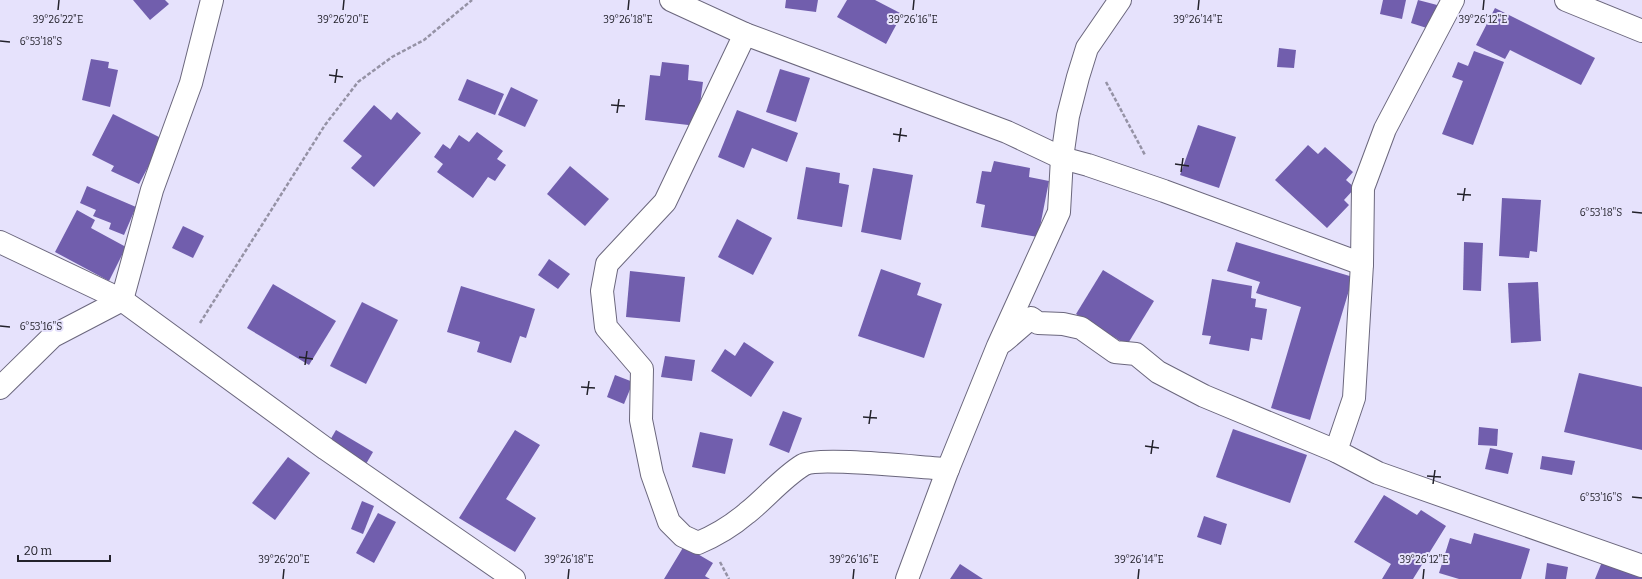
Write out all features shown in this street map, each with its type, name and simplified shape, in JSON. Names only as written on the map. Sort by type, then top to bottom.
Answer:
[{"type":"street","points":[[0,388],[54,336],[122,300],[152,190],[191,83],[212,0]]},
{"type":"street","points":[[671,0],[745,34],[1007,132],[1062,158],[1088,165],[1164,191],[1362,264]]},
{"type":"street","points":[[907,579],[948,469],[998,346],[1059,212],[1062,158],[1068,116],[1088,48],[1120,0]]},
{"type":"street","points":[[1336,451],[1354,398],[1362,264],[1363,188],[1385,129],[1453,0]]},
{"type":"street","points":[[1566,0],[1642,31]]},
{"type":"street","points":[[745,34],[665,202],[607,264],[602,291],[606,327],[642,369],[642,420],[652,474],[669,522],[683,536],[698,543],[708,539],[747,514],[779,484],[804,464],[832,461],[948,469]]},
{"type":"street","points":[[0,242],[122,300],[326,449],[514,579]]},
{"type":"street","points":[[998,346],[1031,318],[1038,323],[1063,324],[1081,328],[1115,352],[1136,354],[1158,372],[1204,396],[1336,451],[1378,473],[1642,566]]},
{"type":"path","points":[[186,346],[326,125],[358,82],[392,57],[424,40],[472,0]]},
{"type":"path","points":[[1088,48],[1164,191]]},
{"type":"building","points":[[133,0],[165,0],[169,4],[150,20]]},
{"type":"building","points":[[786,0],[818,0],[816,12],[785,8]]},
{"type":"building","points":[[847,0],[875,0],[902,14],[886,44],[837,17]]},
{"type":"building","points":[[1383,0],[1406,0],[1402,19],[1380,14]]},
{"type":"building","points":[[1418,0],[1441,6],[1433,30],[1411,23]]},
{"type":"building","points":[[1495,8],[1595,58],[1581,85],[1510,50],[1505,59],[1476,45]]},
{"type":"building","points":[[1279,48],[1296,50],[1294,68],[1277,67]]},
{"type":"building","points":[[1474,51],[1504,62],[1473,145],[1442,134],[1463,81],[1452,77],[1458,62],[1468,66]]},
{"type":"building","points":[[91,59],[109,62],[108,68],[118,70],[110,107],[82,100]]},
{"type":"building","points":[[662,62],[689,65],[688,80],[703,82],[697,126],[645,120],[650,75],[660,76]]},
{"type":"building","points":[[780,69],[810,78],[796,122],[766,112]]},
{"type":"building","points":[[467,79],[504,94],[495,115],[458,100]]},
{"type":"building","points":[[511,87],[538,100],[525,127],[498,115]]},
{"type":"building","points":[[374,105],[391,120],[397,112],[421,133],[374,187],[351,168],[362,156],[343,141]]},
{"type":"building","points":[[737,110],[798,133],[787,162],[752,148],[744,168],[718,157]]},
{"type":"building","points":[[113,114],[163,139],[139,184],[111,171],[114,166],[92,155]]},
{"type":"building","points":[[1198,125],[1236,137],[1219,188],[1180,175]]},
{"type":"building","points":[[477,132],[503,151],[497,159],[506,165],[495,181],[488,177],[473,198],[437,172],[443,164],[434,157],[443,144],[450,149],[459,135],[469,142]]},
{"type":"building","points":[[1308,145],[1318,154],[1325,147],[1353,172],[1346,180],[1355,188],[1344,200],[1349,205],[1327,228],[1275,180]]},
{"type":"building","points":[[994,161],[1030,168],[1029,177],[1049,181],[1038,237],[981,227],[985,205],[976,203],[982,171],[991,172]]},
{"type":"building","points":[[570,166],[609,199],[585,226],[547,194]]},
{"type":"building","points":[[806,167],[840,173],[839,183],[849,185],[842,227],[797,219]]},
{"type":"building","points":[[873,168],[913,175],[901,240],[861,232]]},
{"type":"building","points":[[87,186],[136,207],[124,235],[109,229],[111,223],[93,216],[96,210],[80,203]]},
{"type":"building","points":[[1502,198],[1541,200],[1537,252],[1530,251],[1529,258],[1499,256]]},
{"type":"building","points":[[77,210],[95,220],[91,228],[126,247],[109,281],[55,252]]},
{"type":"building","points":[[737,219],[772,238],[753,275],[718,257]]},
{"type":"building","points":[[183,226],[204,236],[193,258],[172,248]]},
{"type":"building","points":[[1236,242],[1353,277],[1310,420],[1271,408],[1301,307],[1256,293],[1260,282],[1227,271]]},
{"type":"building","points":[[1464,242],[1483,243],[1481,291],[1463,290]]},
{"type":"building","points":[[549,259],[570,274],[558,289],[538,275]]},
{"type":"building","points":[[881,269],[921,283],[917,295],[942,304],[924,358],[858,336]]},
{"type":"building","points":[[1103,270],[1154,301],[1127,345],[1076,314]]},
{"type":"building","points":[[630,271],[685,277],[680,322],[626,317]]},
{"type":"building","points":[[1212,279],[1252,286],[1251,298],[1256,299],[1255,307],[1267,309],[1262,340],[1251,338],[1249,351],[1209,344],[1211,336],[1202,335]]},
{"type":"building","points":[[1538,282],[1541,341],[1511,343],[1508,283]]},
{"type":"building","points":[[273,284],[336,321],[309,365],[247,328]]},
{"type":"building","points":[[461,286],[535,309],[526,338],[520,336],[511,363],[477,352],[480,342],[447,332]]},
{"type":"building","points":[[362,302],[398,320],[366,384],[330,366]]},
{"type":"building","points":[[744,342],[774,362],[751,397],[711,371],[725,349],[735,356]]},
{"type":"building","points":[[665,356],[695,360],[692,381],[661,377]]},
{"type":"building","points":[[1579,373],[1642,387],[1642,450],[1564,432]]},
{"type":"building","points":[[615,375],[633,382],[624,404],[607,397]]},
{"type":"building","points":[[783,411],[802,418],[789,453],[769,445]]},
{"type":"building","points":[[1479,427],[1498,429],[1497,446],[1478,445]]},
{"type":"building","points":[[1233,429],[1307,455],[1290,503],[1216,477]]},
{"type":"building","points":[[336,430],[373,452],[366,464],[329,442]]},
{"type":"building","points":[[515,430],[540,445],[506,499],[536,518],[515,552],[459,518]]},
{"type":"building","points":[[700,432],[733,439],[725,474],[692,467]]},
{"type":"building","points":[[1490,448],[1513,453],[1508,474],[1485,469]]},
{"type":"building","points":[[1542,456],[1575,461],[1572,475],[1540,469]]},
{"type":"building","points":[[288,457],[310,473],[275,520],[252,503]]},
{"type":"building","points":[[1384,495],[1417,515],[1421,510],[1446,526],[1413,579],[1382,579],[1391,564],[1354,542]]},
{"type":"building","points":[[362,501],[374,506],[363,534],[351,529]]},
{"type":"building","points":[[378,513],[396,522],[374,563],[356,553]]},
{"type":"building","points":[[1204,516],[1227,524],[1221,545],[1197,537]]},
{"type":"building","points":[[1474,533],[1530,549],[1521,579],[1459,579],[1439,573],[1450,538],[1471,544]]},
{"type":"building","points":[[684,546],[713,563],[705,576],[710,579],[664,579]]},
{"type":"building","points":[[1604,557],[1642,573],[1642,579],[1595,579]]},
{"type":"building","points":[[1547,563],[1568,567],[1566,579],[1545,579]]},
{"type":"building","points":[[960,564],[983,579],[950,579]]}]
